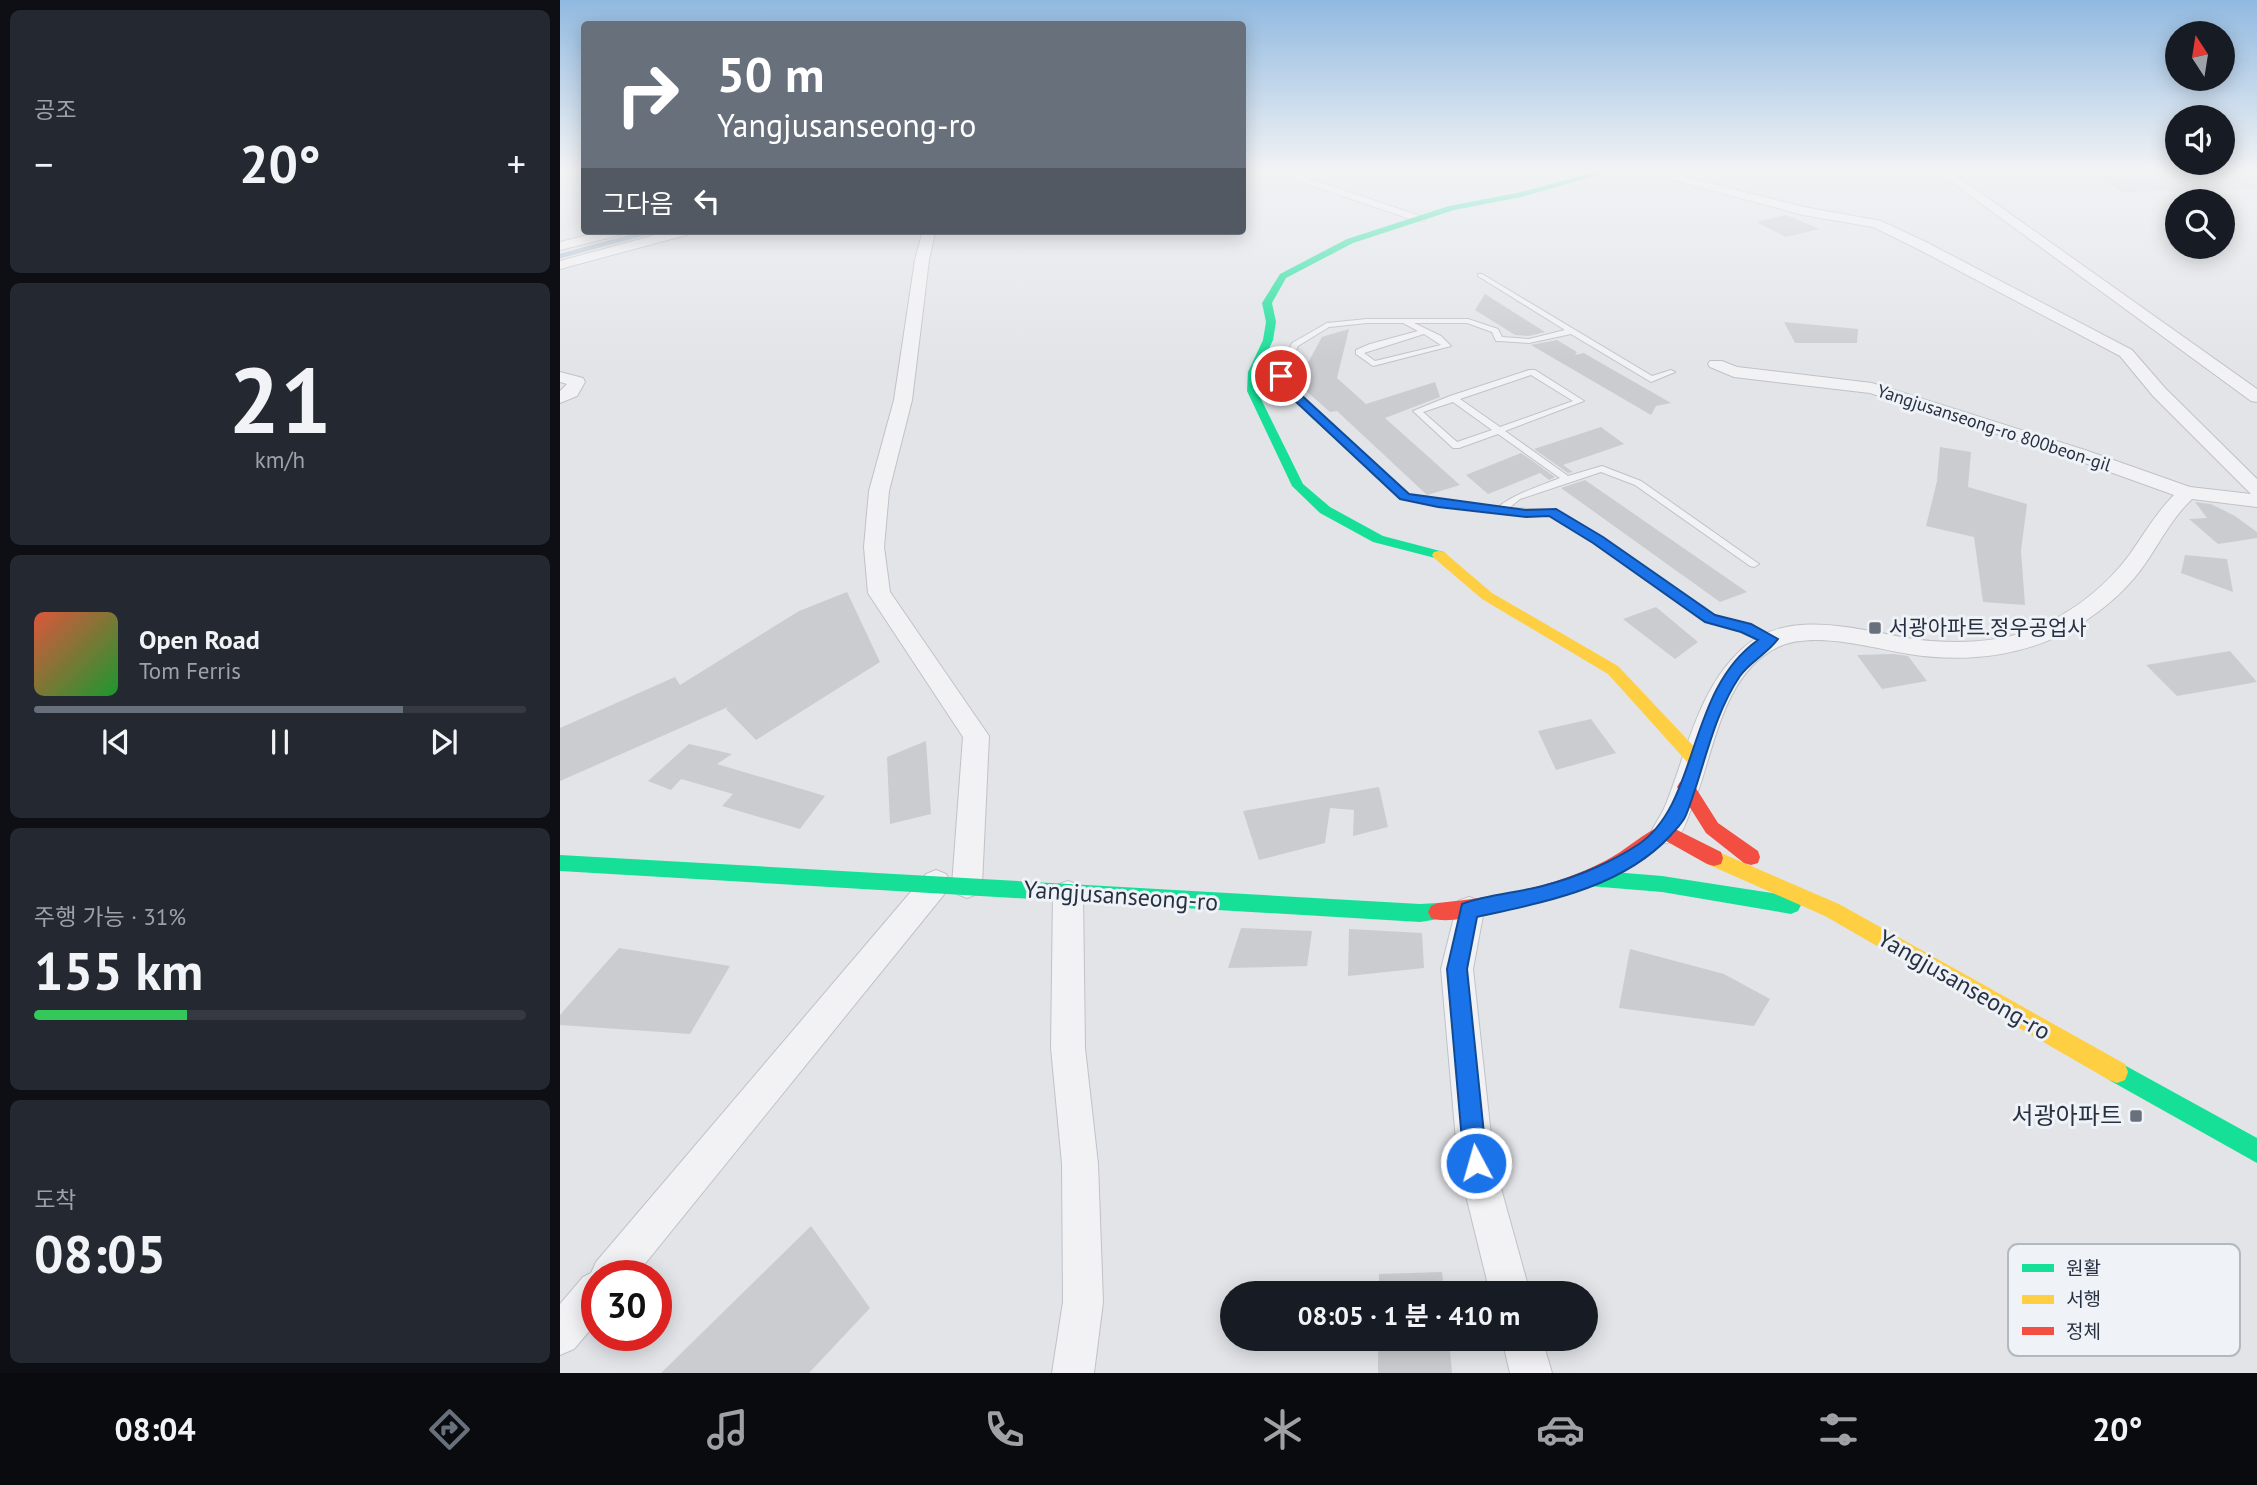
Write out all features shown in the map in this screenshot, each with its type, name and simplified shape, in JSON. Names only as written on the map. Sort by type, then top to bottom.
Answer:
[{"type":"street","points":[[1374,233],[1350,241],[1283,276],[1267,303],[1271,322],[1268,340],[1253,372],[1252,391],[1298,486],[1325,510],[1378,539],[1441,556],[1487,596],[1613,670],[1695,759]]},
{"type":"street","points":[[1895,233],[2126,353],[2159,392],[2257,490]]},
{"type":"street","points":[[2029,233],[2257,397]]},
{"type":"street","points":[[560,246],[603,235]]},
{"type":"street","points":[[560,265],[670,235]]},
{"type":"street","points":[[624,1260],[951,884],[976,736],[879,593],[874,547],[880,491],[905,387],[922,260],[928,235]]},
{"type":"street","name":"Yangjusanseong-ro 800beon-gil","points":[[1716,364],[1734,372],[1872,388],[2078,454],[2187,494],[2257,501]]},
{"type":"street","points":[[560,377],[577,382],[571,392],[560,398]]},
{"type":"street","points":[[1770,639],[1802,633],[1825,633],[1930,649],[1959,649],[2013,644],[2040,635],[2088,609],[2127,573],[2174,505],[2187,494]]},
{"type":"street","name":"Yangjusanseong-ro","points":[[560,863],[1420,913],[1469,910],[1546,894],[1589,878],[1646,849],[1665,832],[1677,816],[1714,709],[1734,674],[1753,652],[1770,639]]},
{"type":"street","points":[[1686,787],[1700,816],[1726,843],[1787,877],[1832,910]]},
{"type":"street","name":"Yangjusanseong-ro","points":[[1665,832],[1722,862],[1832,910],[2257,1151]]},
{"type":"street","points":[[1589,878],[1662,884],[1776,904],[1832,910]]},
{"type":"street","points":[[1068,894],[1068,1048],[1080,1164],[1083,1302],[1073,1373]]},
{"type":"street","points":[[1469,910],[1457,969],[1476,1163],[1507,1281]]},
{"type":"street","points":[[560,1335],[581,1310]]},
{"type":"street","points":[[1525,1351],[1531,1373]]},
{"type":"lane","points":[[1480,275],[1651,379],[1671,372]]},
{"type":"lane","points":[[1552,512],[1526,513],[1405,497],[1296,396],[1281,376],[1295,345],[1327,325],[1367,321],[1468,321],[1495,331],[1499,339],[1529,341],[1572,331]]},
{"type":"lane","points":[[1404,321],[1438,338],[1447,346],[1373,364],[1359,352],[1424,332]]},
{"type":"lane","points":[[1532,372],[1580,401],[1497,431],[1456,446],[1417,411],[1532,372]]},
{"type":"lane","points":[[1453,398],[1567,479]]},
{"type":"lane","points":[[1501,509],[1517,497],[1602,468],[1638,483],[1754,564]]},
{"type":"lane","points":[[1539,491],[1552,512],[1598,540],[1710,618],[1746,628],[1770,639]]},
{"type":"building","points":[[1778,233],[1803,233],[1786,237]]},
{"type":"building","points":[[1485,294],[1545,332],[1529,336],[1515,335],[1475,310]]},
{"type":"building","points":[[1784,322],[1858,329],[1857,343],[1795,343]]},
{"type":"building","points":[[1349,329],[1337,378],[1366,404],[1435,382],[1440,397],[1385,418],[1460,485],[1427,495],[1337,411],[1330,412],[1297,383],[1322,337]]},
{"type":"building","points":[[1557,340],[1577,352],[1575,355],[1584,353],[1671,403],[1656,406],[1651,415],[1531,345]]},
{"type":"building","points":[[1601,427],[1624,444],[1563,465],[1573,472],[1568,473],[1534,449]]},
{"type":"building","points":[[1940,447],[1971,452],[1968,487],[2027,504],[2021,551],[2025,605],[1983,602],[1974,537],[1926,526],[1937,481]]},
{"type":"building","points":[[1521,453],[1555,477],[1549,480],[1540,473],[1488,494],[1466,475]]},
{"type":"building","points":[[1585,480],[1747,592],[1720,602],[1561,488]]},
{"type":"building","points":[[2195,502],[2211,504],[2235,516],[2257,532],[2257,538],[2218,544],[2189,519],[2207,518]]},
{"type":"building","points":[[2185,555],[2227,559],[2233,592],[2181,573]]},
{"type":"building","points":[[847,592],[880,662],[756,740],[726,709],[728,707],[560,781],[560,728],[675,677],[680,685],[799,611]]},
{"type":"building","points":[[1656,607],[1698,642],[1675,659],[1623,619]]},
{"type":"building","points":[[2230,651],[2257,682],[2177,696],[2146,665]]},
{"type":"building","points":[[1857,655],[1908,656],[1927,681],[1882,689]]},
{"type":"building","points":[[1591,719],[1616,753],[1556,770],[1538,731]]},
{"type":"building","points":[[926,741],[931,814],[890,824],[887,757]]},
{"type":"building","points":[[689,744],[732,754],[717,764],[825,796],[800,829],[722,806],[733,794],[681,779],[671,790],[648,781]]},
{"type":"building","points":[[1379,787],[1388,827],[1353,836],[1354,810],[1330,808],[1325,843],[1259,860],[1243,811]]},
{"type":"building","points":[[1241,928],[1312,931],[1307,966],[1228,968]]},
{"type":"building","points":[[1349,929],[1422,933],[1424,968],[1348,976]]},
{"type":"building","points":[[619,948],[730,966],[690,1034],[560,1025],[560,1015]]},
{"type":"building","points":[[1630,949],[1724,974],[1770,999],[1754,1026],[1619,1008]]},
{"type":"building","points":[[811,1226],[870,1308],[809,1373],[661,1373]]},
{"type":"building","points":[[1442,1272],[1443,1281],[1379,1281],[1379,1274]]},
{"type":"building","points":[[1378,1351],[1450,1351],[1452,1373],[1378,1373]]},
{"type":"waterway","points":[[560,256],[637,235]]},
{"type":"traffic: fast","points":[[1375,233],[1350,241],[1283,276],[1267,303],[1271,322],[1268,340],[1253,372],[1252,391],[1298,486],[1325,510],[1378,539],[1439,555]]},
{"type":"traffic: fast","points":[[560,863],[1438,912]]},
{"type":"traffic: fast","points":[[1589,878],[1662,884],[1791,905]]},
{"type":"traffic: fast","points":[[2117,1072],[2257,1151]]},
{"type":"traffic: slow","points":[[1439,555],[1487,596],[1613,670],[1695,759]]},
{"type":"traffic: slow","points":[[1714,858],[1832,910],[2117,1072]]},
{"type":"traffic: jam","points":[[1686,787],[1712,828],[1751,857]]},
{"type":"traffic: jam","points":[[1438,912],[1500,904],[1558,889],[1614,866],[1665,832],[1714,858]]},
{"type":"place","name":"서광아파트.정우공업사","points":[[1875,628]]},
{"type":"place","name":"서광아파트","points":[[2136,1116]]},
{"type":"route","points":[[1281,376],[1296,396],[1405,497],[1526,513],[1552,512],[1598,540],[1668,592],[1710,618],[1746,628],[1770,639],[1753,652],[1734,674],[1714,709],[1677,816],[1665,832],[1646,849],[1589,878],[1546,894],[1469,910],[1457,969],[1476,1163]]}]
